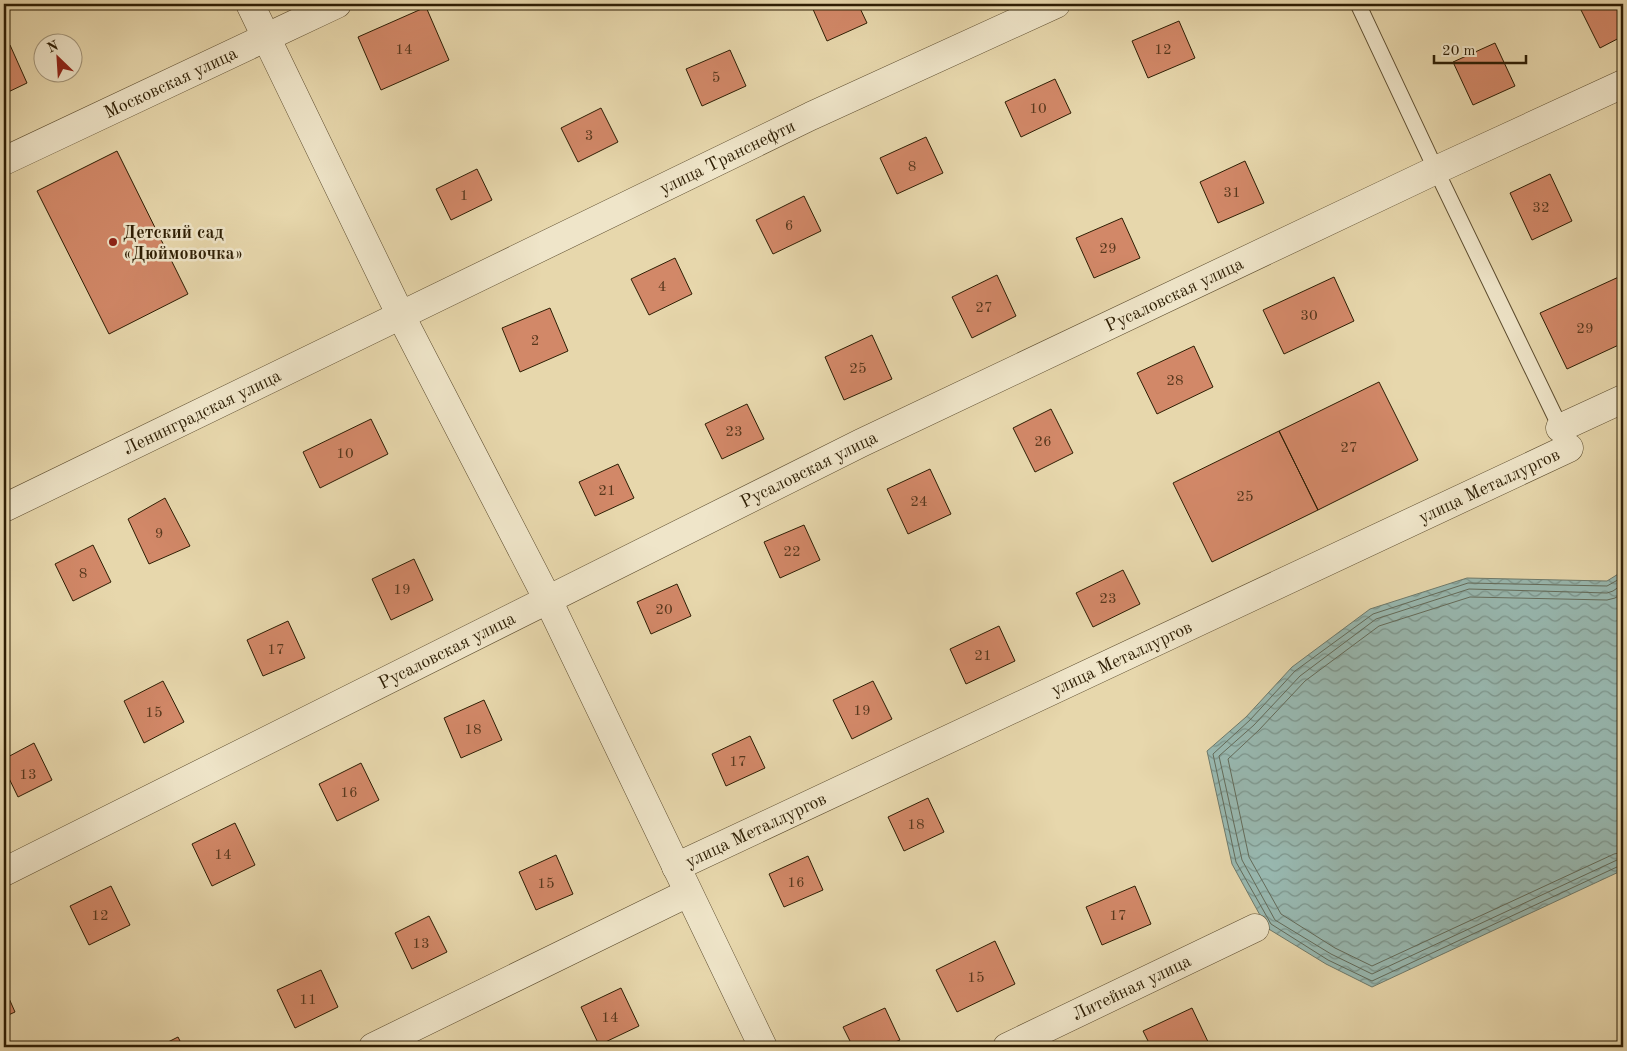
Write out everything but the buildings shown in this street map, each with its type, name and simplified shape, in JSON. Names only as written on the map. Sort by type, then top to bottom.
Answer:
[{"type":"street","points":[[250,4],[401,316],[548,600],[763,1047]]},
{"type":"street","name":"Московская улица","points":[[4,161],[337,4]]},
{"type":"street","name":"улица Транснефти","points":[[401,316],[811,116],[1056,4]]},
{"type":"street","name":"Русаловская улица","points":[[4,872],[862,443],[1436,170],[1623,84]]},
{"type":"street","name":"Ленинградская улица","points":[[4,508],[401,316]]},
{"type":"street","name":"улица Металлургов","points":[[676,867],[1564,438],[1623,399]]},
{"type":"street","name":"улица Металлургов","points":[[373,1047],[688,893]]},
{"type":"street","name":"Литейная улица","points":[[1007,1047],[1255,928]]},
{"type":"lane","points":[[1358,4],[1564,438]]},
{"type":"water","points":[[1623,571],[1623,870],[1372,987],[1326,964],[1267,928],[1232,864],[1207,751],[1246,717],[1292,667],[1370,609],[1467,578],[1607,581]]},
{"type":"place","name":"Детский сад «Дюймовочка»","points":[[113,242]]}]
